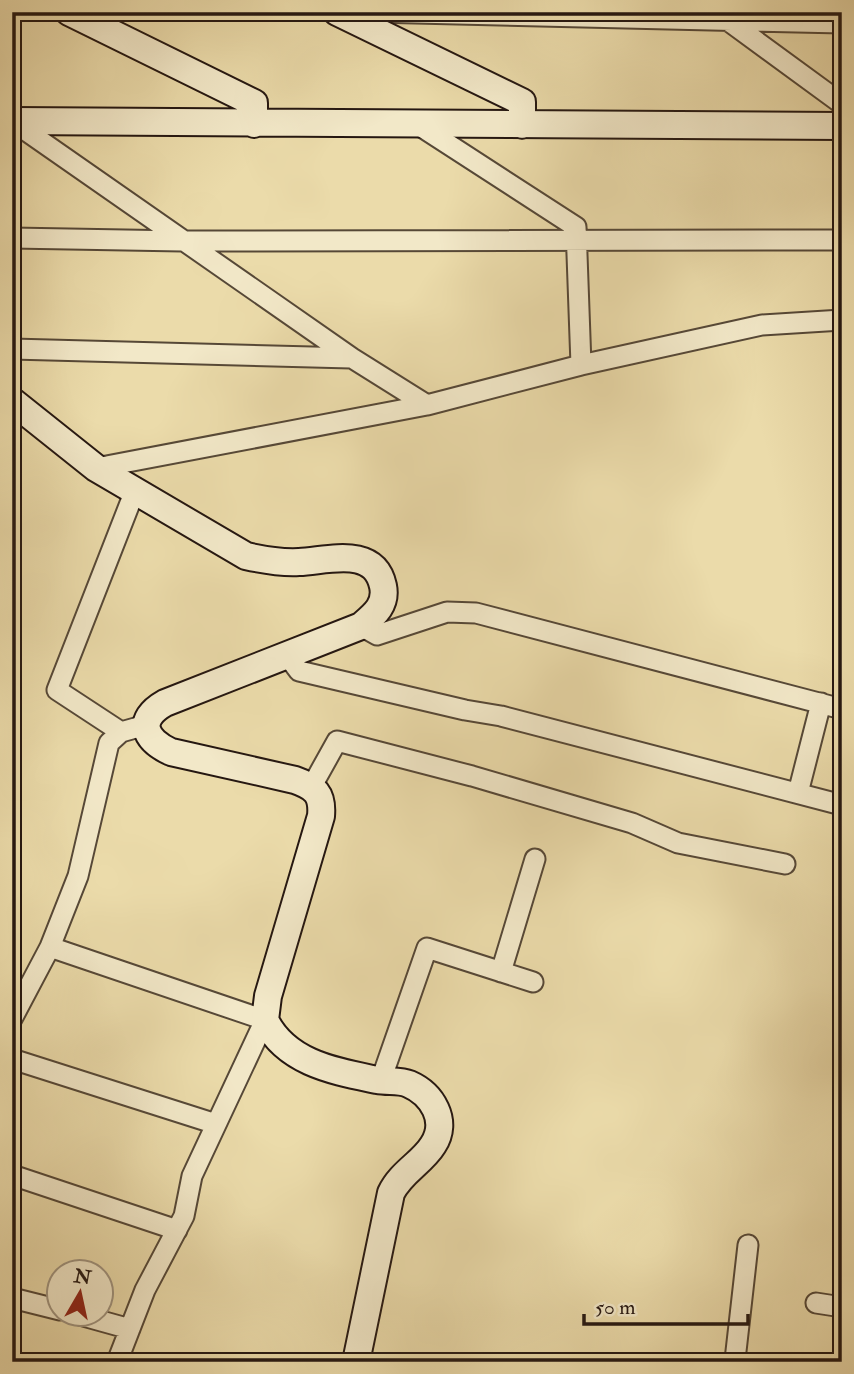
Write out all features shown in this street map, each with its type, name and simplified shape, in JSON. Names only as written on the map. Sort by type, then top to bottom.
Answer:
[{"type":"street","points":[[69,12],[254,103],[254,124]]},
{"type":"street","points":[[337,12],[522,102],[522,125]]},
{"type":"street","points":[[372,12],[842,23]]},
{"type":"street","points":[[730,22],[842,104]]},
{"type":"street","points":[[12,121],[842,126]]},
{"type":"street","points":[[12,121],[352,358],[427,405]]},
{"type":"street","points":[[417,124],[576,227],[581,365]]},
{"type":"street","points":[[12,238],[182,241],[842,240]]},
{"type":"street","points":[[96,468],[427,405],[581,365],[762,325],[842,320]]},
{"type":"street","points":[[12,349],[352,358]]},
{"type":"street","points":[[12,401],[96,468],[134,493],[246,556],[274,562],[303,562],[333,556],[362,562],[375,570],[383,584],[384,599],[379,612],[361,626],[164,703],[109,743],[78,876],[50,947],[12,1020]]},
{"type":"street","points":[[117,1362],[145,1290],[184,1216],[192,1176],[265,1020],[268,996],[321,816],[322,803],[312,786],[171,752],[133,728],[57,690],[134,493]]},
{"type":"street","points":[[361,626],[377,635],[447,612],[476,613],[842,709]]},
{"type":"street","points":[[287,655],[299,671],[501,716],[842,805]]},
{"type":"street","points":[[798,793],[821,703]]},
{"type":"street","points":[[312,786],[337,741],[632,823],[678,843],[785,864]]},
{"type":"street","points":[[500,972],[535,859]]},
{"type":"street","points":[[50,947],[265,1020],[284,1048],[299,1057],[331,1069],[407,1083],[434,1102],[439,1118],[433,1145],[398,1179],[391,1193],[356,1362]]},
{"type":"street","points":[[381,1080],[427,947],[533,982]]},
{"type":"street","points":[[12,975],[31,983]]},
{"type":"street","points":[[12,1059],[216,1124]]},
{"type":"street","points":[[12,1175],[177,1230]]},
{"type":"street","points":[[741,1362],[735,1360],[748,1245]]},
{"type":"street","points":[[12,1298],[46,1306]]},
{"type":"street","points":[[816,1303],[842,1307]]},
{"type":"street","points":[[116,1325],[130,1329]]}]
